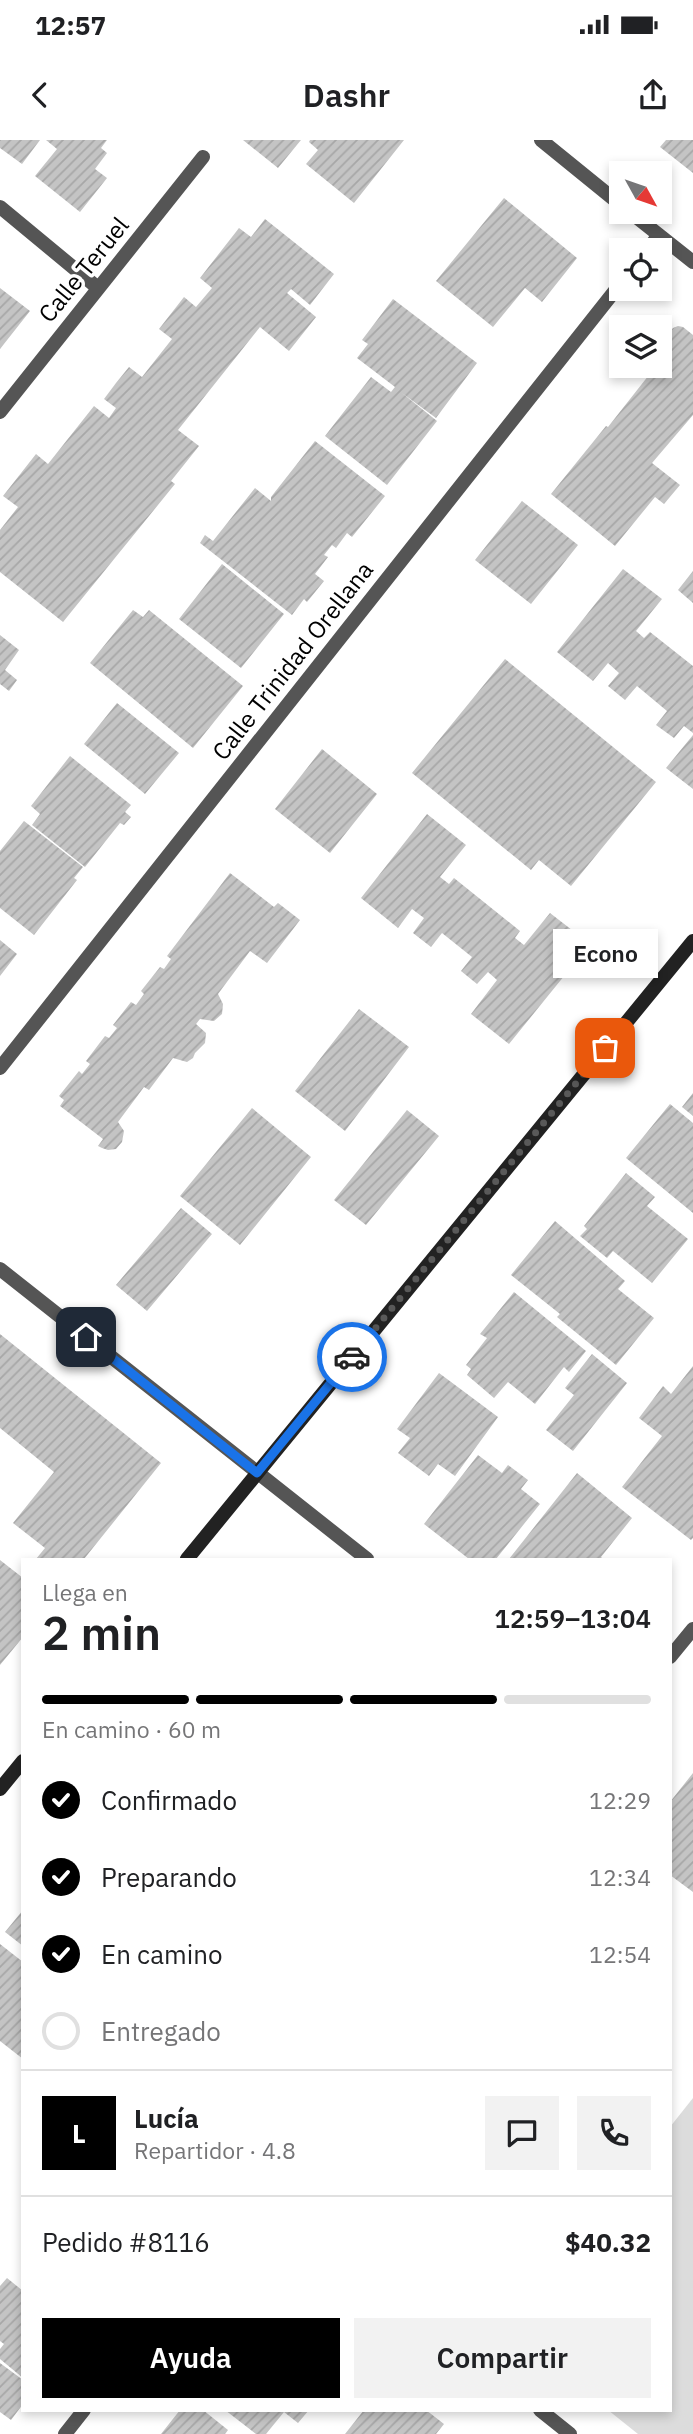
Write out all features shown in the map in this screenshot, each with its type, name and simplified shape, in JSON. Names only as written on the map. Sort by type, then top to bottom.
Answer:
[{"type":"street","points":[[541,140],[609,195]]},
{"type":"street","name":"Calle Teruel","points":[[0,412],[203,157]]},
{"type":"street","points":[[0,208],[98,288]]},
{"type":"street","points":[[645,224],[693,262]]},
{"type":"street","name":"Calle Trinidad Orellana","points":[[0,1068],[609,297]]},
{"type":"street","points":[[188,1558],[693,941]]},
{"type":"street","points":[[0,1269],[366,1558]]},
{"type":"street","points":[[672,1655],[693,1629]]},
{"type":"street","points":[[0,1789],[21,1763]]},
{"type":"street","points":[[65,2434],[82,2412]]},
{"type":"street","points":[[542,2412],[570,2434]]},
{"type":"shaded area","points":[[693,2098],[693,2434],[638,2434],[610,2412],[672,2412],[672,2124]]},
{"type":"building","points":[[0,140],[40,140],[22,164],[0,148]]},
{"type":"building","points":[[46,140],[107,140],[101,148],[107,153],[95,169],[107,178],[80,212],[35,176],[57,149]]},
{"type":"building","points":[[243,140],[301,140],[278,168]]},
{"type":"building","points":[[310,140],[404,140],[354,203],[306,164],[318,150]]},
{"type":"building","points":[[666,140],[693,140],[693,173],[660,147]]},
{"type":"building","points":[[504,198],[577,258],[542,302],[525,288],[493,327],[436,281]]},
{"type":"building","points":[[265,219],[334,274],[310,305],[291,289],[287,293],[316,317],[289,351],[260,327],[178,430],[199,446],[171,481],[175,484],[63,622],[0,572],[0,530],[18,507],[3,496],[36,454],[48,464],[94,406],[109,418],[116,408],[104,399],[116,383],[129,367],[142,377],[172,339],[159,329],[184,297],[196,307],[212,288],[200,278],[239,228],[251,237]]},
{"type":"building","points":[[0,288],[30,311],[0,349]]},
{"type":"building","points":[[393,299],[477,363],[436,418],[402,393],[437,421],[387,485],[325,436],[371,377],[391,392],[395,387],[357,358],[368,344],[362,340]]},
{"type":"building","points":[[683,327],[693,335],[693,415],[652,463],[680,485],[664,504],[655,497],[615,546],[551,494],[647,378],[672,378],[673,328]]},
{"type":"building","points":[[315,441],[385,496],[352,537],[347,533],[336,548],[332,545],[324,555],[328,557],[315,574],[324,581],[307,602],[304,599],[292,615],[200,543],[205,535],[213,541],[255,488],[271,501],[271,497]]},
{"type":"building","points":[[522,501],[578,545],[531,604],[475,560]]},
{"type":"building","points":[[222,564],[284,614],[241,668],[179,619]]},
{"type":"building","points":[[623,569],[662,599],[636,631],[644,638],[650,632],[693,666],[693,733],[684,726],[674,738],[656,725],[667,711],[637,686],[625,700],[608,686],[619,673],[608,663],[593,681],[557,652]]},
{"type":"building","points":[[693,571],[693,603],[678,590]]},
{"type":"building","points":[[133,610],[143,617],[149,610],[243,686],[193,748],[90,663]]},
{"type":"building","points":[[0,635],[19,650],[5,670],[17,680],[9,691],[0,684]]},
{"type":"building","points":[[505,659],[656,782],[571,886],[539,860],[531,870],[412,773]]},
{"type":"building","points":[[117,703],[179,753],[145,794],[84,744]]},
{"type":"building","points":[[693,735],[693,789],[666,768]]},
{"type":"building","points":[[322,749],[377,794],[330,853],[275,809]]},
{"type":"building","points":[[70,756],[131,805],[125,812],[131,817],[124,825],[120,823],[85,867],[32,825],[40,814],[31,806]]},
{"type":"building","points":[[427,814],[466,845],[440,877],[449,884],[454,878],[520,931],[515,938],[524,945],[550,913],[590,944],[509,1044],[471,1014],[497,980],[488,972],[477,984],[461,971],[472,957],[442,933],[431,947],[413,933],[424,918],[412,909],[398,928],[361,898]]},
{"type":"building","points":[[24,821],[83,867],[74,878],[77,880],[34,935],[0,908],[0,851]]},
{"type":"building","points":[[230,873],[274,907],[278,903],[300,920],[267,963],[250,951],[218,994],[223,1004],[222,1014],[214,1021],[200,1019],[196,1024],[206,1033],[205,1043],[187,1062],[173,1058],[149,1090],[144,1087],[118,1122],[124,1131],[122,1142],[116,1149],[102,1148],[98,1146],[103,1139],[60,1106],[64,1100],[59,1096],[79,1071],[82,1074],[90,1064],[86,1061],[105,1036],[109,1038],[117,1028],[113,1025],[131,1002],[136,1005],[144,994],[141,991],[160,967],[164,969],[171,959],[167,956]]},
{"type":"building","points":[[0,940],[17,954],[0,976]]},
{"type":"building","points":[[359,1009],[409,1047],[345,1131],[295,1091]]},
{"type":"building","points":[[693,1093],[693,1116],[682,1107]]},
{"type":"building","points":[[670,1104],[693,1123],[693,1213],[626,1158]]},
{"type":"building","points":[[252,1108],[311,1157],[240,1245],[180,1196]]},
{"type":"building","points":[[407,1110],[439,1136],[366,1225],[334,1200]]},
{"type":"building","points":[[626,1173],[655,1197],[647,1206],[688,1239],[652,1283],[613,1251],[607,1258],[580,1236],[587,1229],[584,1226]]},
{"type":"building","points":[[181,1208],[212,1234],[147,1311],[116,1285]]},
{"type":"building","points":[[555,1221],[625,1281],[618,1289],[654,1318],[616,1365],[557,1317],[560,1314],[511,1275]]},
{"type":"building","points":[[514,1292],[586,1351],[569,1372],[564,1367],[535,1404],[508,1382],[494,1398],[467,1375],[471,1369],[466,1365],[487,1338],[480,1334]]},
{"type":"building","points":[[0,1334],[161,1463],[85,1558],[37,1558],[45,1548],[13,1523],[54,1472],[0,1428]]},
{"type":"building","points":[[592,1354],[627,1383],[573,1451],[546,1430],[574,1395],[565,1388]]},
{"type":"building","points":[[693,1366],[691,1540],[622,1487],[662,1436],[639,1418],[663,1386],[671,1394]]},
{"type":"building","points":[[439,1373],[498,1417],[455,1476],[438,1464],[429,1476],[398,1453],[410,1438],[397,1429]]},
{"type":"building","points":[[478,1455],[502,1473],[508,1465],[528,1480],[521,1489],[540,1504],[497,1558],[468,1558],[424,1524]]},
{"type":"building","points":[[577,1473],[632,1518],[602,1558],[510,1558]]},
{"type":"building","points":[[0,1560],[21,1576],[21,1639],[0,1665]]},
{"type":"building","points":[[693,1773],[693,1892],[672,1876],[672,1799]]},
{"type":"building","points":[[21,1912],[21,1944],[5,1932]]},
{"type":"building","points":[[0,1944],[21,1960],[21,2057],[0,2041]]},
{"type":"building","points":[[7,2278],[21,2289],[21,2376],[0,2359],[0,2349],[4,2344],[0,2341],[0,2286]]},
{"type":"building","points":[[0,2363],[21,2379],[21,2407],[11,2420],[0,2412]]},
{"type":"building","points":[[178,2412],[206,2412],[228,2430],[225,2434],[161,2434]]},
{"type":"building","points":[[228,2412],[284,2412],[266,2434],[256,2434]]},
{"type":"building","points":[[284,2412],[307,2412],[298,2423]]},
{"type":"building","points":[[362,2412],[429,2412],[444,2424],[436,2434],[345,2434]]},
{"type":"way so far","points":[[352,1357],[605,1048]]},
{"type":"place","name":"Econo","points":[[605,1048]]},
{"type":"route","points":[[86,1337],[257,1473],[352,1357]]}]
